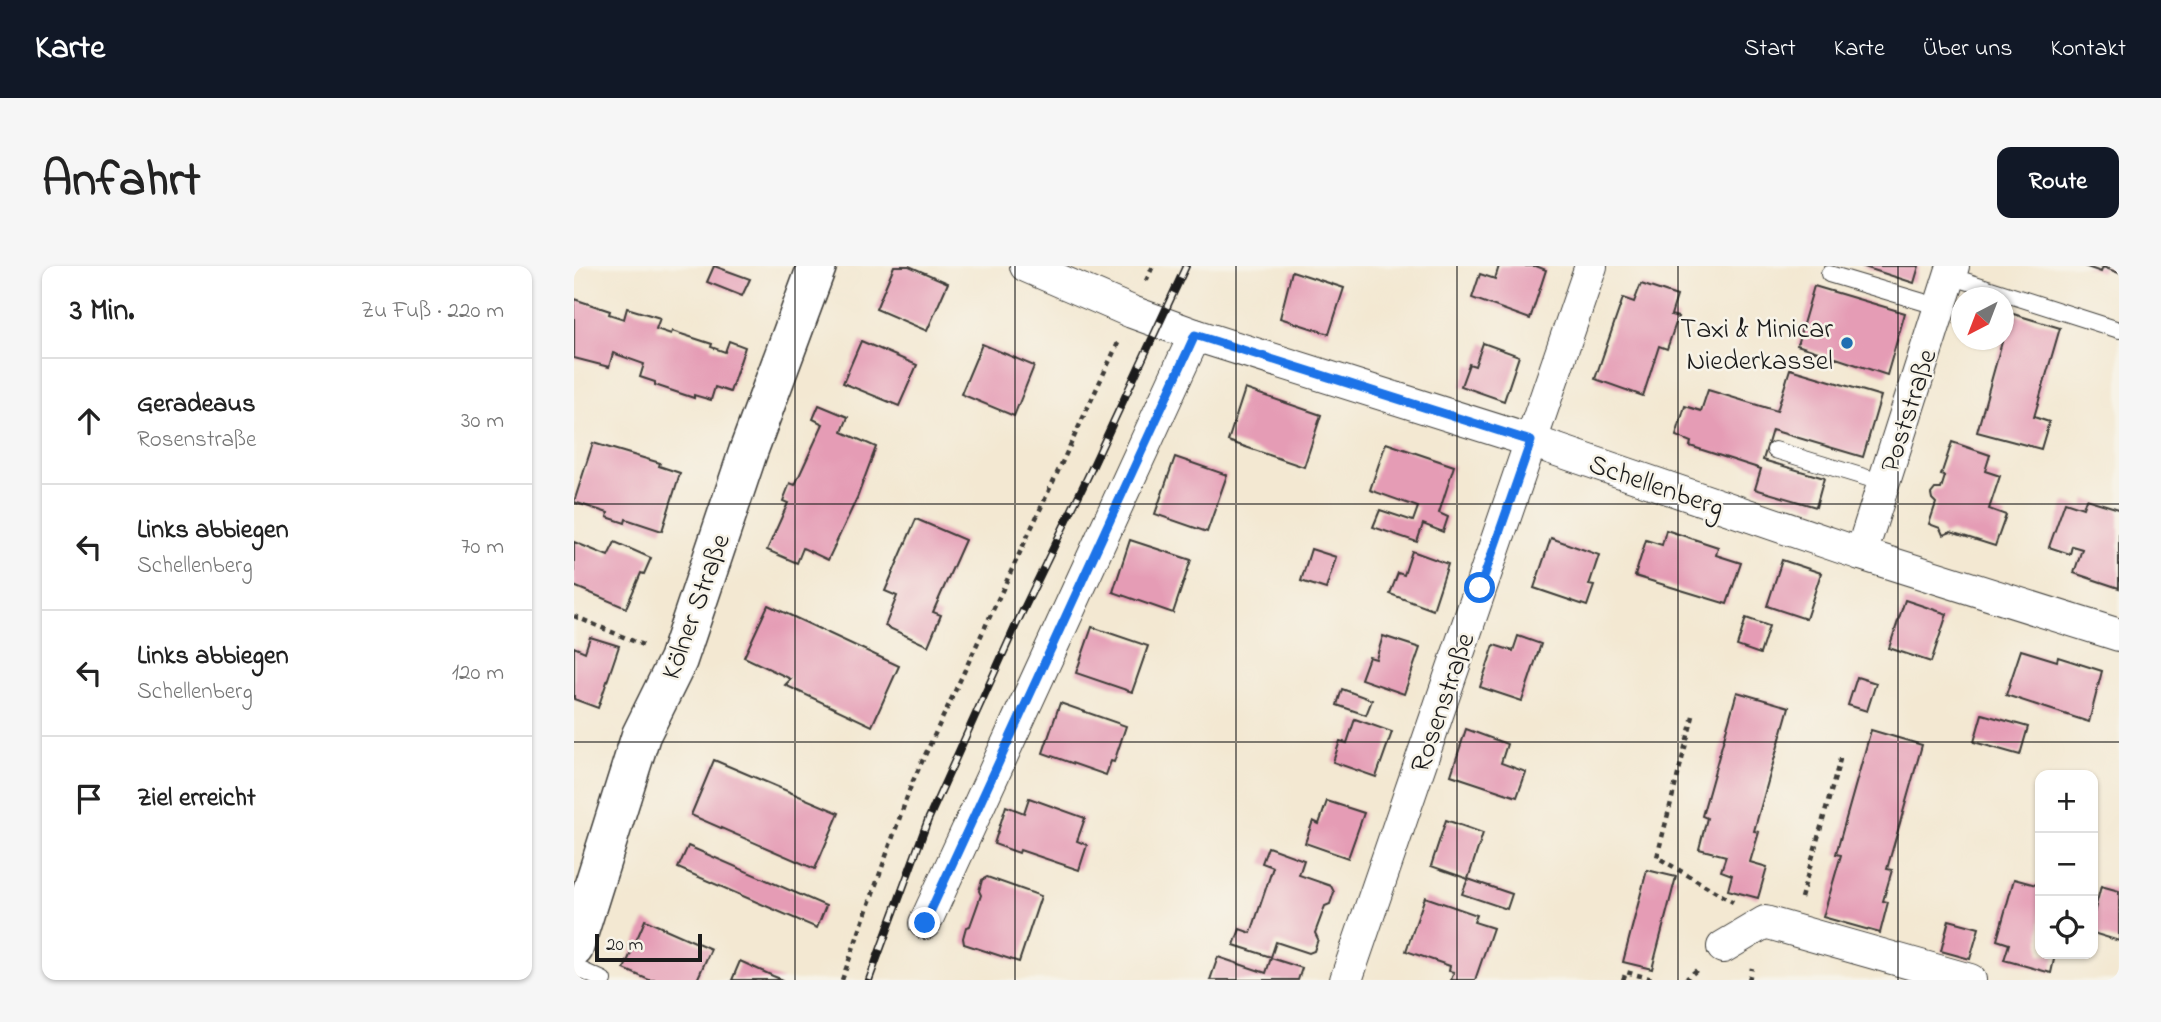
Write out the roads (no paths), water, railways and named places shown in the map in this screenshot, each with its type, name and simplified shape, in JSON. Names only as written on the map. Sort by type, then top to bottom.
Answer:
[{"type":"street","name":"Kölner Straße","points":[[574,948],[640,734],[678,660],[744,465],[817,266]]},
{"type":"street","name":"Schellenberg","points":[[1026,266],[1132,312],[1195,335],[1531,441],[1861,554],[2119,635]]},
{"type":"street","name":"Rosenstraße","points":[[1346,980],[1591,266]]},
{"type":"street","name":"Poststraße","points":[[1861,554],[1951,271]]},
{"type":"street","points":[[925,923],[1195,335]]},
{"type":"street","points":[[1723,947],[1765,922],[1970,980]]},
{"type":"lane","points":[[1951,271],[2119,330]]},
{"type":"lane","points":[[1829,274],[1940,307]]},
{"type":"lane","points":[[1775,450],[1884,483]]},
{"type":"lane","points":[[574,967],[603,980]]},
{"type":"railway","points":[[869,980],[928,820],[1016,625],[1186,266]]},
{"type":"place","name":"Taxi & Minicar Niederkassel","points":[[1847,343]]}]
